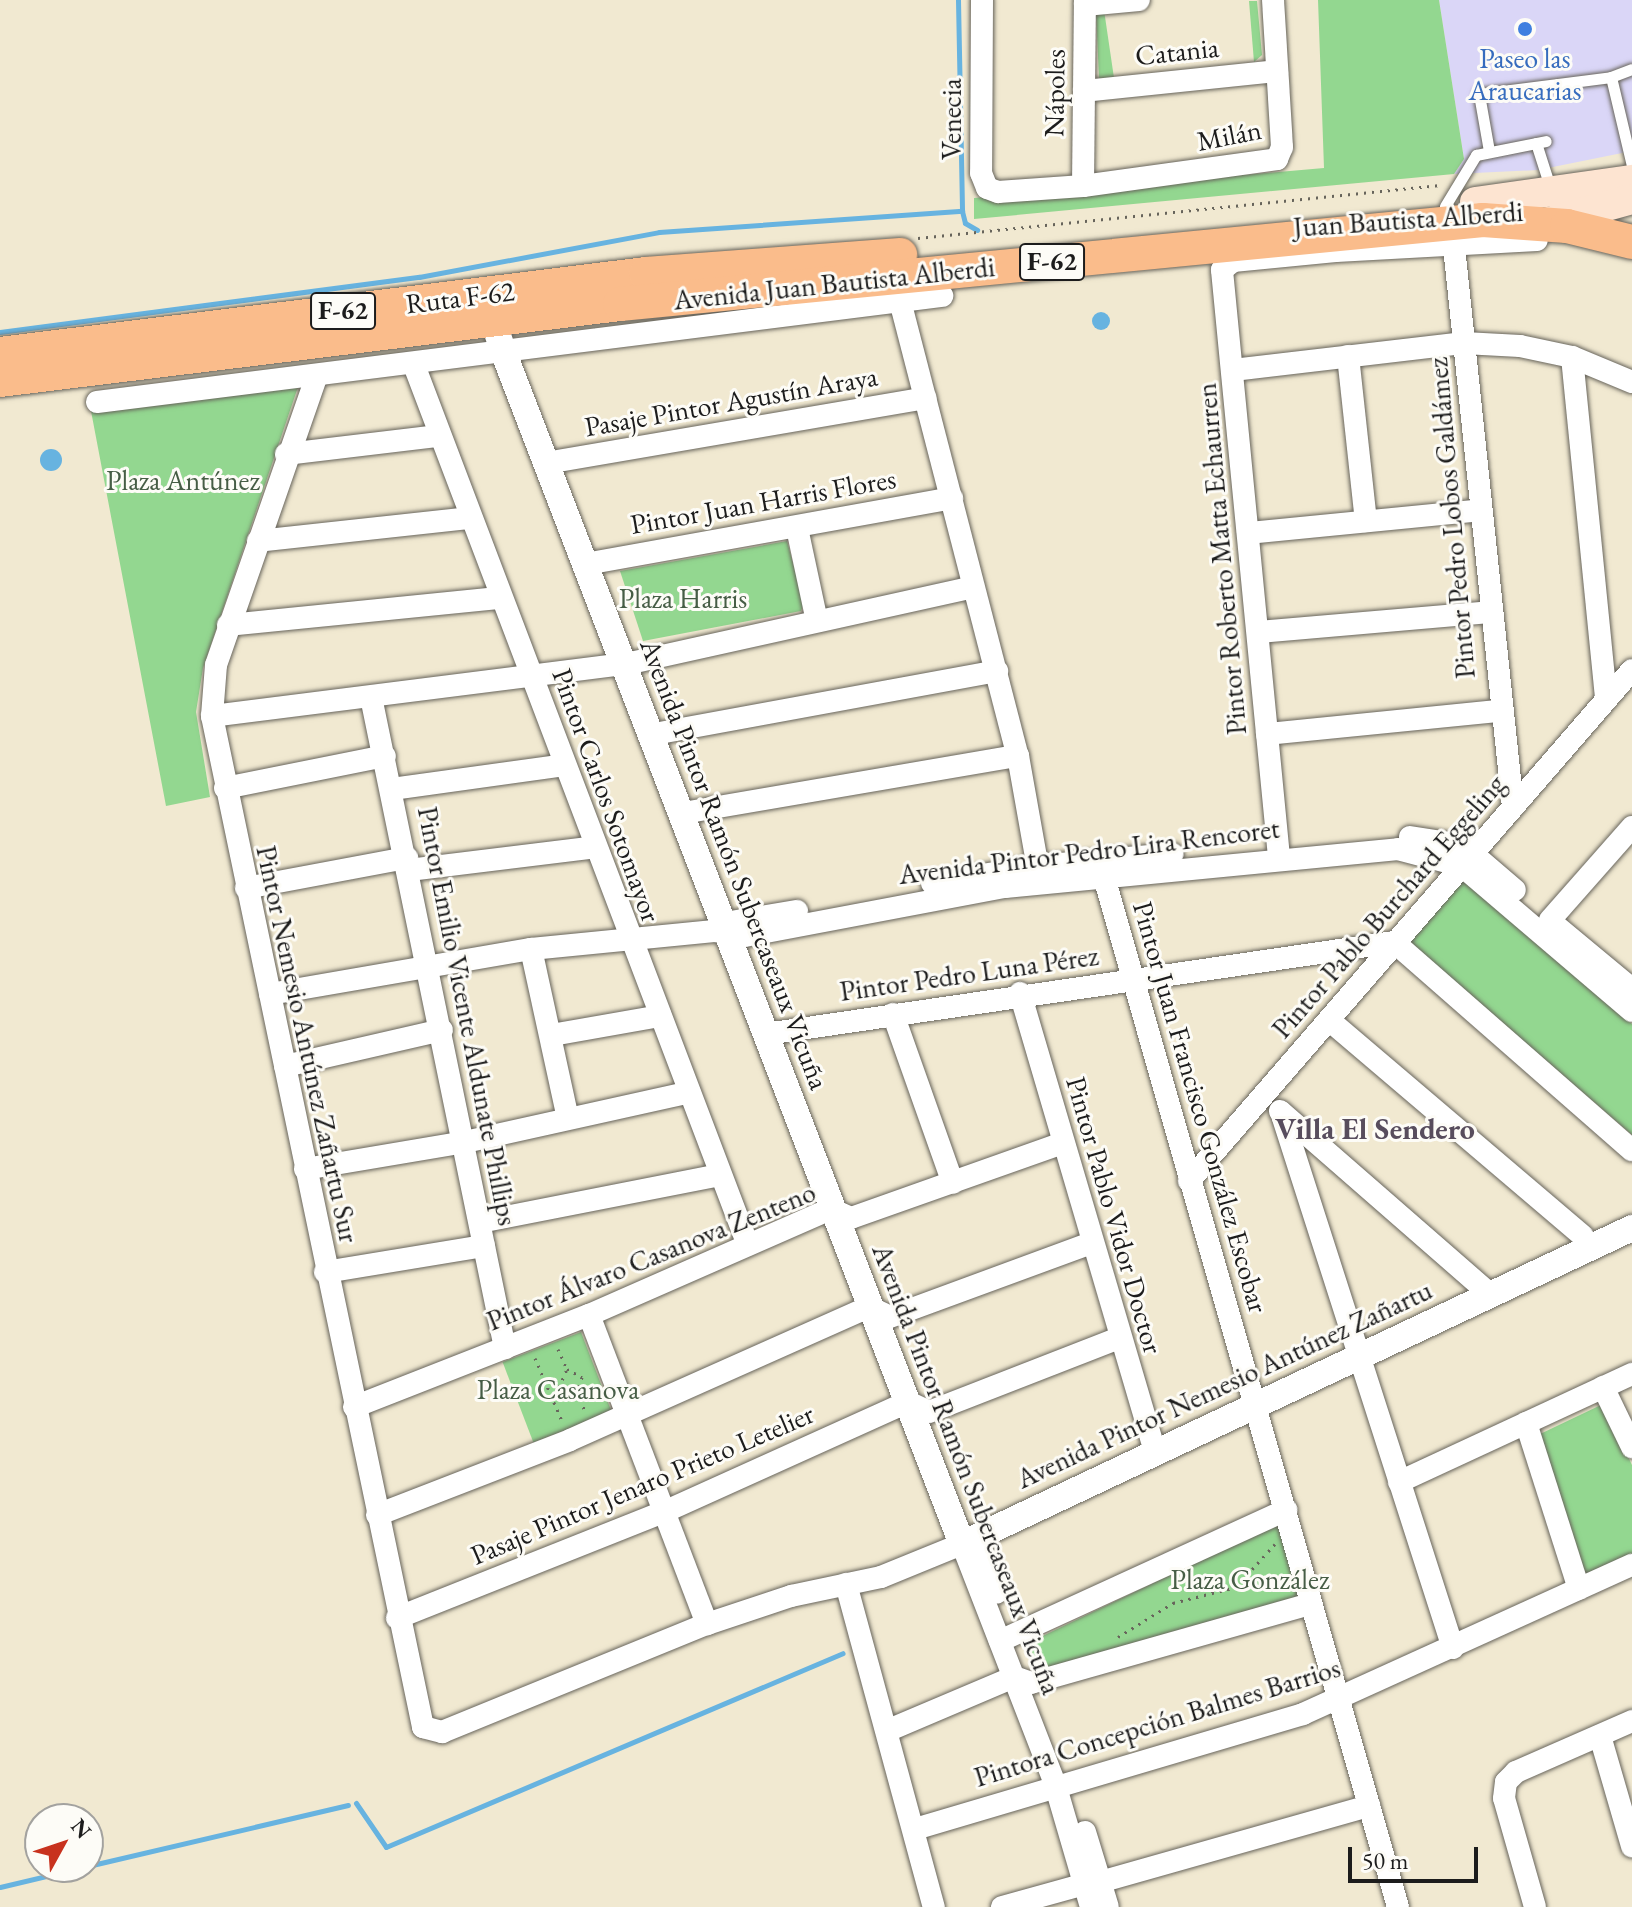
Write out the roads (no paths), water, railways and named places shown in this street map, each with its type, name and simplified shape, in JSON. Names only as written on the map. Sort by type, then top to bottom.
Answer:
[{"type":"main road","points":[[1553,207],[1632,180]]},
{"type":"main road","points":[[1599,211],[1632,199]]},
{"type":"main road","name":"Avenida Juan Bautista Alberdi","points":[[729,267],[1064,249],[1462,212],[1553,207],[1599,211],[1632,221]]},
{"type":"main road","name":"Avenida Juan Bautista Alberdi","points":[[0,380],[505,326],[1462,212],[1567,226],[1632,242]]},
{"type":"main road","name":"Ruta F-62","points":[[0,354],[505,326],[729,267]]},
{"type":"street","name":"Venecia","points":[[982,0],[983,182],[998,192],[1083,186]]},
{"type":"street","points":[[1085,3],[1139,0]]},
{"type":"street","name":"Milán","points":[[1083,186],[1271,163],[1282,147],[1273,0]]},
{"type":"street","name":"Nápoles","points":[[1083,186],[1085,3]]},
{"type":"street","name":"Catania","points":[[1084,91],[1277,71]]},
{"type":"street","name":"Juan Bautista Alberdi","points":[[1233,261],[1462,212],[1561,242],[1632,258]]},
{"type":"street","name":"Pintor Pedro Lobos Galdámez","points":[[1462,212],[1464,343],[1499,711],[1513,807]]},
{"type":"street","name":"Pintor Roberto Matta Echaurren","points":[[1233,261],[1222,270],[1279,851]]},
{"type":"street","name":"Avenida Juan Bautista Alberdi","points":[[97,402],[414,365],[505,326],[942,296]]},
{"type":"street","points":[[900,301],[1018,756],[1040,874]]},
{"type":"street","name":"Avenida Pintor Ramón Subercaseaux Vicuña","points":[[505,326],[554,462],[690,812],[730,929],[774,1032],[841,1214],[1062,1782],[1093,1883],[1108,1907]]},
{"type":"street","points":[[1233,370],[1464,343],[1572,357],[1632,382]]},
{"type":"street","points":[[1348,356],[1366,521]]},
{"type":"street","points":[[1572,357],[1606,699]]},
{"type":"street","name":"Pintor Carlos Sotomayor","points":[[414,365],[469,518],[748,1245]]},
{"type":"street","name":"Pintor Nemesio Antúnez Zañartu Sur","points":[[317,375],[286,454],[228,625],[216,665],[212,716],[420,1720],[428,1732],[442,1732],[707,1624]]},
{"type":"street","name":"Pasaje Pintor Agustín Araya","points":[[554,462],[925,398]]},
{"type":"street","points":[[286,454],[438,436]]},
{"type":"street","name":"Pintor Juan Harris Flores","points":[[593,561],[797,528],[952,498]]},
{"type":"street","points":[[1248,533],[1481,510]]},
{"type":"street","points":[[258,541],[469,518]]},
{"type":"street","points":[[797,528],[817,621]]},
{"type":"street","points":[[212,716],[632,662],[973,587]]},
{"type":"street","points":[[228,625],[500,598]]},
{"type":"street","points":[[1258,632],[1490,612]]},
{"type":"street","points":[[660,732],[997,671]]},
{"type":"street","name":"Pintor Pablo Burchard Eggeling","points":[[1189,1181],[1632,671]]},
{"type":"street","name":"Pintor Emilio Vicente Aldunate Phillips","points":[[371,697],[408,864],[505,1348]]},
{"type":"street","points":[[1267,734],[1499,711]]},
{"type":"street","points":[[225,788],[385,756]]},
{"type":"street","points":[[690,812],[1018,756]]},
{"type":"street","points":[[392,789],[564,765]]},
{"type":"street","points":[[1550,920],[1632,827]]},
{"type":"street","name":"Avenida Pintor Pedro Lira Rencoret","points":[[1040,874],[1104,877],[1395,835],[1446,843],[1630,984]]},
{"type":"street","points":[[246,888],[408,864],[595,847]]},
{"type":"street","name":"Avenida Pintor Pedro Lira Rencoret","points":[[270,994],[426,963],[730,929],[941,896],[1040,874],[1279,851]]},
{"type":"street","name":"Avenida Pintor Pedro Lira Rencoret","points":[[1467,860],[1632,1011]]},
{"type":"street","name":"Pintor Juan Francisco González Escobar","points":[[1104,877],[1340,1700],[1394,1906]]},
{"type":"street","points":[[1394,942],[1632,1150]]},
{"type":"street","name":"Pintor Pedro Luna Pérez","points":[[774,1032],[1020,993],[1394,942]]},
{"type":"street","points":[[531,949],[568,1118]]},
{"type":"street","name":"Pintor Pablo Vidor Doctor","points":[[1020,993],[1153,1446]]},
{"type":"street","points":[[893,1014],[953,1183]]},
{"type":"street","points":[[552,1035],[660,1016]]},
{"type":"street","points":[[1329,1020],[1583,1236]]},
{"type":"street","points":[[285,1066],[442,1030]]},
{"type":"street","points":[[305,1169],[465,1142],[690,1092]]},
{"type":"street","points":[[1263,1095],[1486,1290]]},
{"type":"street","points":[[1281,1112],[1453,1648]]},
{"type":"street","name":"Pintor Álvaro Casanova Zenteno","points":[[354,1407],[589,1315],[748,1245],[841,1214],[953,1183],[1063,1143]]},
{"type":"street","points":[[480,1222],[720,1175]]},
{"type":"street","name":"Avenida Pintor Nemesio Antúnez Zañartu","points":[[1486,1290],[1583,1236],[1632,1213]]},
{"type":"street","name":"Avenida Pintor Nemesio Antúnez Zañartu","points":[[707,1624],[881,1577],[1356,1350],[1632,1228]]},
{"type":"street","points":[[377,1515],[570,1440],[880,1312],[1091,1243]]},
{"type":"street","points":[[325,1272],[484,1246]]},
{"type":"street","points":[[589,1315],[707,1624]]},
{"type":"street","name":"Pasaje Pintor Jenaro Prieto Letelier","points":[[397,1618],[918,1407],[1119,1338]]},
{"type":"street","points":[[1399,1482],[1632,1374]]},
{"type":"street","points":[[1603,1387],[1632,1447]]},
{"type":"street","points":[[1526,1423],[1579,1589]]},
{"type":"street","points":[[1007,1639],[1286,1510]]},
{"type":"street","name":"Avenida Pintor Nemesio Antúnez Zañartu","points":[[707,1624],[735,1603],[785,1584],[879,1563],[967,1534]]},
{"type":"street","name":"Pintora Concepción Balmes Barrios","points":[[915,1829],[1340,1700],[1632,1565]]},
{"type":"street","points":[[846,1584],[889,1730],[934,1907]]},
{"type":"street","points":[[889,1730],[1022,1680],[1311,1604]]},
{"type":"street","points":[[1535,1907],[1504,1798],[1506,1782],[1516,1772],[1632,1721]]},
{"type":"street","points":[[1600,1736],[1631,1839]]},
{"type":"street","points":[[1002,1907],[1369,1806]]},
{"type":"street","name":"Avenida Pintor Ramón Subercaseaux Vicuña","points":[[1091,1907],[1093,1883]]},
{"type":"lane","points":[[1489,151],[1479,94],[1611,77],[1632,69]]},
{"type":"lane","points":[[1611,77],[1622,139],[1632,166]]},
{"type":"lane","points":[[1462,212],[1476,155],[1541,142],[1553,207]]},
{"type":"water","points":[[1101,312],[1110,321],[1101,330],[1092,321]]},
{"type":"water","points":[[51,449],[59,452],[62,460],[59,468],[51,471],[43,468],[40,460],[43,452]]},
{"type":"waterway","points":[[958,0],[962,211],[965,223],[977,230]]},
{"type":"waterway","points":[[0,332],[419,277],[659,232],[962,211]]},
{"type":"waterway","points":[[356,1803],[386,1847],[843,1653]]},
{"type":"waterway","points":[[104,1862],[348,1805]]},
{"type":"waterway","points":[[0,1887],[24,1881]]},
{"type":"place","name":"Paseo las Araucarias","points":[[1525,29]]},
{"type":"district","name":"Villa El Sendero","points":[[1375,1129]]},
{"type":"park label","name":"Plaza Antúnez","points":[[183,480]]},
{"type":"park label","name":"Plaza Harris","points":[[683,598]]},
{"type":"park label","name":"Plaza Casanova","points":[[558,1389]]},
{"type":"park label","name":"Plaza González","points":[[1250,1579]]}]
